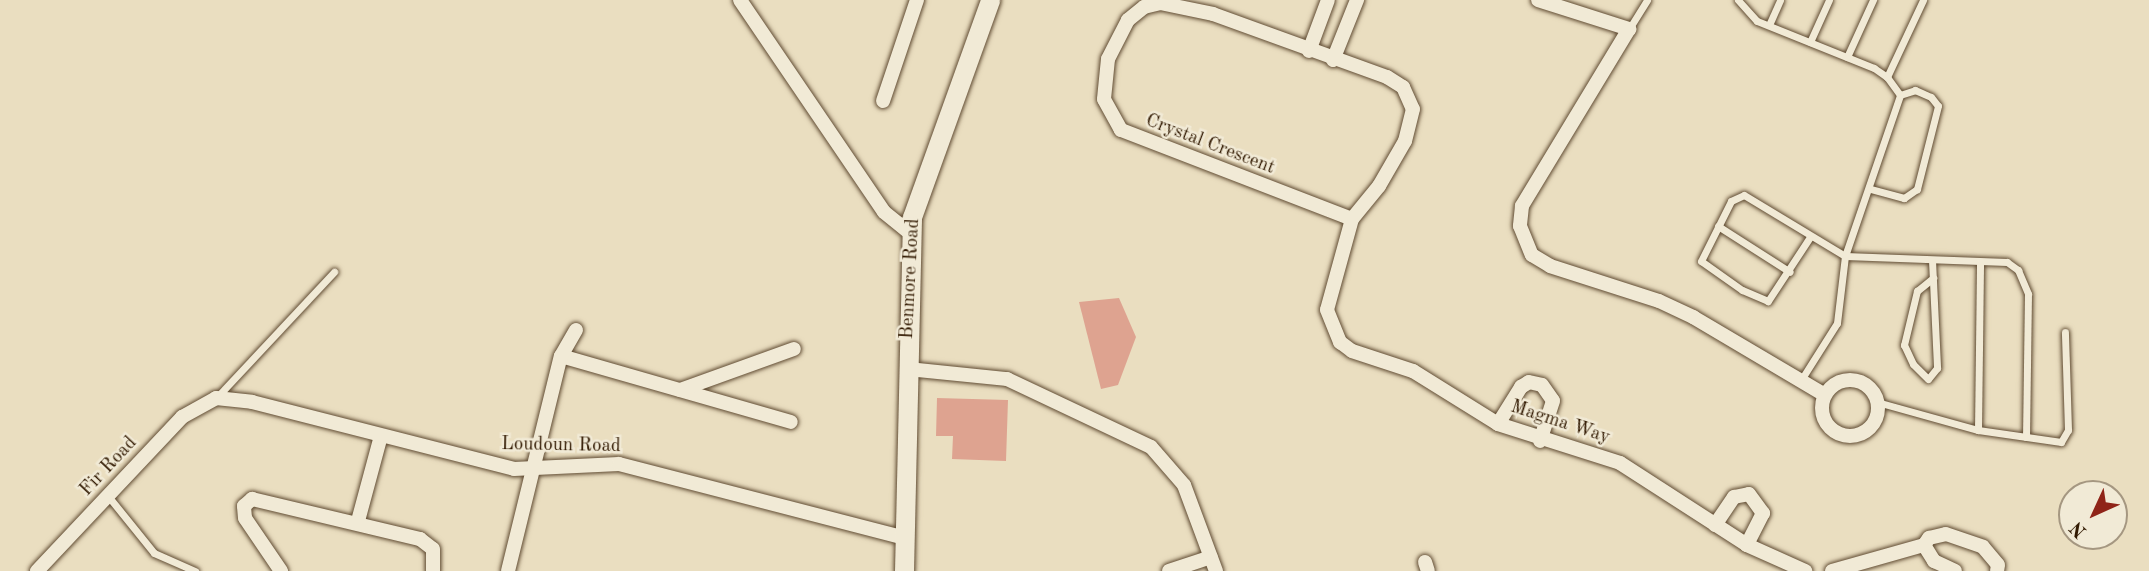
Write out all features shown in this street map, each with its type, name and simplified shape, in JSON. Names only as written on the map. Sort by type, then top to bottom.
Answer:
[{"type":"street","points":[[740,0],[884,212],[910,233]]},
{"type":"street","points":[[883,101],[917,0]]},
{"type":"street","points":[[1309,51],[1328,0]]},
{"type":"street","points":[[1334,60],[1357,0]]},
{"type":"street","points":[[1538,0],[1629,29],[1522,206],[1526,245],[1550,266],[1659,301],[1693,317],[1825,395]]},
{"type":"street","name":"Benmore Road","points":[[904,571],[910,233],[921,184],[988,1]]},
{"type":"street","name":"Crystal Crescent","points":[[1160,3],[1213,14],[1309,51],[1387,76],[1403,87],[1413,109],[1395,162],[1352,219],[1138,139],[1121,130],[1104,99],[1108,59],[1128,20],[1144,7],[1160,3]]},
{"type":"street","name":"Magma Way","points":[[1352,219],[1328,298],[1332,331],[1352,351],[1413,371],[1498,424],[1540,441],[1620,463],[1747,545],[1805,571]]},
{"type":"street","points":[[508,571],[561,356],[576,330]]},
{"type":"street","points":[[680,390],[794,349]]},
{"type":"street","points":[[561,356],[791,422]]},
{"type":"street","points":[[908,369],[1007,379],[1151,447],[1184,485],[1213,564],[1169,571]]},
{"type":"street","points":[[1855,380],[1871,389],[1877,402],[1873,423],[1849,436],[1826,422],[1825,395],[1838,382],[1855,380]]},
{"type":"street","points":[[1498,424],[1521,387],[1529,382],[1542,384],[1553,401],[1540,441]]},
{"type":"street","name":"Loudoun Road","points":[[216,398],[252,402],[494,465],[533,467],[618,464],[905,538]]},
{"type":"street","name":"Fir Road","points":[[37,571],[182,417],[216,398]]},
{"type":"street","points":[[358,521],[381,436]]},
{"type":"street","points":[[1714,525],[1734,497],[1749,494],[1763,513],[1747,545]]},
{"type":"street","points":[[281,571],[244,518],[247,502],[260,498],[358,521],[426,541],[435,555],[433,571]]},
{"type":"street","points":[[1832,571],[1924,545],[1937,535],[1972,541],[1990,553],[1997,571]]},
{"type":"street","points":[[1924,545],[1934,561],[1955,571]]},
{"type":"lane","points":[[1629,29],[1647,0]]},
{"type":"lane","points":[[1738,0],[1748,14],[1769,25],[1847,57],[1887,77],[1900,95]]},
{"type":"lane","points":[[1769,25],[1780,0]]},
{"type":"lane","points":[[1810,42],[1829,0]]},
{"type":"lane","points":[[1847,57],[1873,0]]},
{"type":"lane","points":[[1887,77],[1923,0]]},
{"type":"lane","points":[[1870,189],[1904,198],[1917,189],[1938,106],[1931,97],[1915,90],[1900,95]]},
{"type":"lane","points":[[1801,380],[1837,323],[1845,256],[1900,95]]},
{"type":"lane","points":[[1810,237],[1769,301],[1742,290],[1701,261],[1731,201],[1744,195],[1845,256],[2007,262],[2023,277],[2028,295],[2026,437]]},
{"type":"lane","points":[[1718,226],[1790,272]]},
{"type":"lane","points":[[1932,260],[1933,278],[1937,368],[1928,379],[1913,364],[1905,345],[1917,291],[1933,278]]},
{"type":"lane","points":[[1978,430],[1980,262]]},
{"type":"lane","points":[[216,398],[334,272]]},
{"type":"lane","points":[[1877,402],[1978,430],[2056,444],[2066,438],[2065,331]]},
{"type":"lane","points":[[108,496],[154,553],[195,571]]},
{"type":"building","points":[[1119,298],[1136,337],[1118,385],[1101,389],[1079,302]]},
{"type":"building","points":[[937,398],[1008,400],[1006,461],[952,459],[953,436],[936,436]]}]
